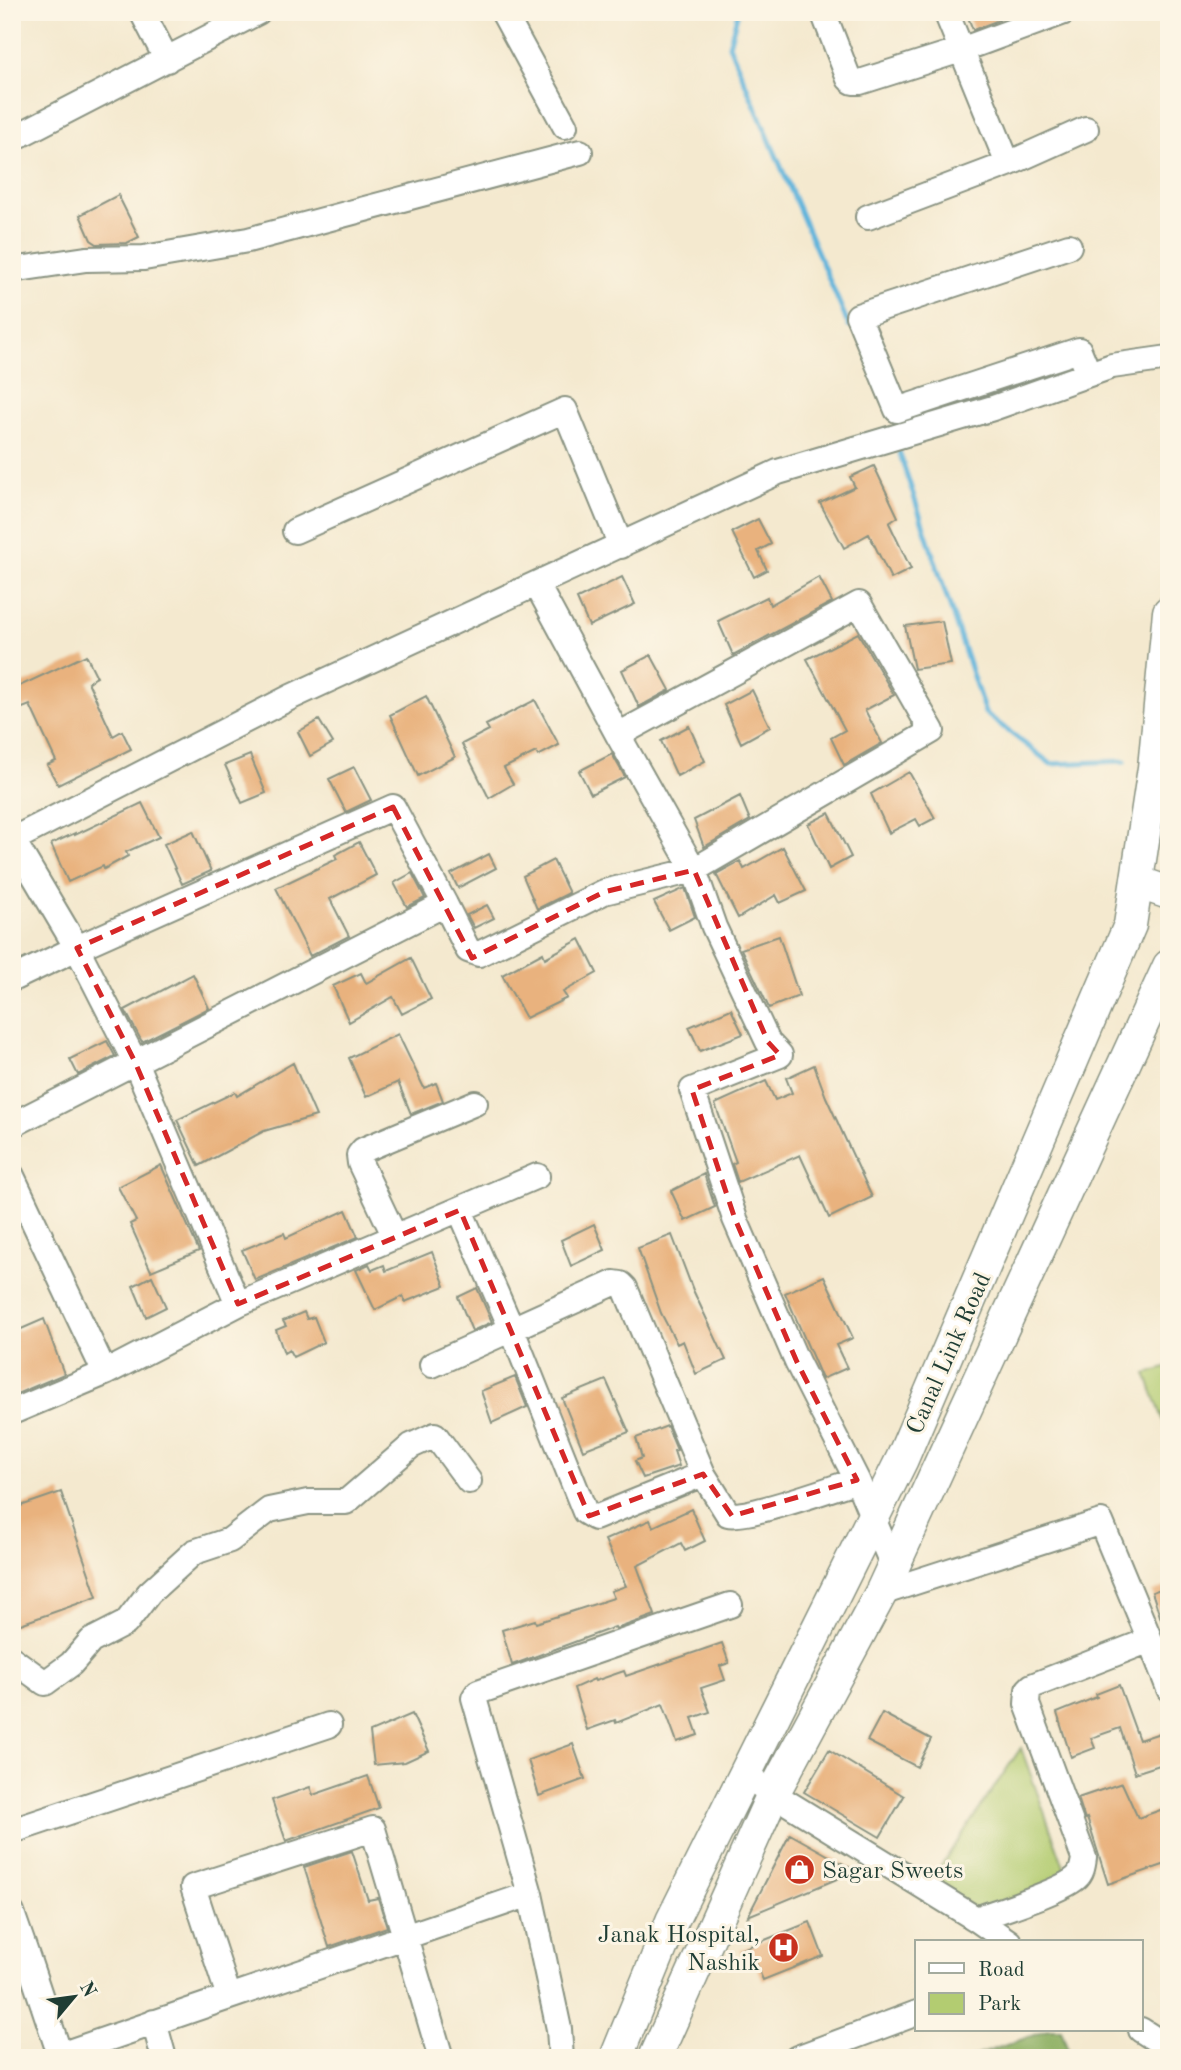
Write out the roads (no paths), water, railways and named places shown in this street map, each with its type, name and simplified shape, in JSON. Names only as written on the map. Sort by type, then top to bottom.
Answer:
[{"type":"main road","name":"Canal Link Road","points":[[616,2058],[672,1922],[873,1520],[995,1245],[1130,925],[1154,768],[1169,612]]},
{"type":"main road","points":[[1136,883],[1169,892]]},
{"type":"main road","name":"Canal Link Road","points":[[655,2058],[773,1794],[887,1579],[1169,966]]},
{"type":"street","points":[[142,12],[167,60]]},
{"type":"street","points":[[12,139],[258,12]]},
{"type":"street","points":[[503,12],[565,125]]},
{"type":"street","points":[[824,12],[849,79],[853,82],[961,50],[1064,12]]},
{"type":"street","points":[[946,12],[1008,164]]},
{"type":"street","points":[[868,217],[1008,164],[1086,129]]},
{"type":"street","points":[[12,270],[86,260],[144,258],[248,240],[580,152]]},
{"type":"street","points":[[1069,246],[858,316],[897,410],[1079,350],[1089,374]]},
{"type":"street","points":[[238,1304],[135,1062],[77,948],[13,840],[291,697],[778,472],[923,429],[1112,366],[1169,358]]},
{"type":"street","points":[[914,405],[923,429]]},
{"type":"street","points":[[295,531],[565,410],[621,546]]},
{"type":"street","points":[[537,585],[694,870],[714,927],[768,1042],[779,1055],[692,1090],[735,1219],[797,1362],[857,1480],[873,1520],[887,1579],[1101,1522],[1169,1689]]},
{"type":"street","points":[[12,979],[393,807],[468,950],[479,954],[604,892],[694,870],[932,731],[859,604],[618,734]]},
{"type":"street","points":[[12,1125],[445,904]]},
{"type":"street","points":[[395,1237],[360,1163],[359,1155],[363,1150],[475,1103]]},
{"type":"street","points":[[12,1176],[105,1373]]},
{"type":"street","points":[[12,1412],[105,1373],[238,1304],[537,1176]]},
{"type":"street","points":[[460,1210],[512,1330],[585,1512],[595,1518],[703,1474]]},
{"type":"street","points":[[432,1365],[614,1283],[621,1284],[703,1474],[723,1510],[732,1516],[753,1512],[857,1480]]},
{"type":"street","points":[[12,1660],[44,1683],[71,1664],[91,1641],[126,1623],[149,1593],[194,1552],[230,1540],[269,1510],[308,1502],[346,1502],[411,1446],[435,1435],[469,1481]]},
{"type":"street","points":[[561,2058],[559,2029],[530,1894],[474,1698],[478,1692],[730,1605]]},
{"type":"street","points":[[976,1919],[1058,1888],[1076,1878],[1083,1867],[1084,1858],[1027,1704],[1028,1690],[1032,1686],[1150,1640]]},
{"type":"street","points":[[12,1831],[329,1725]]},
{"type":"street","points":[[744,1774],[1006,1940]]},
{"type":"street","points":[[229,1997],[193,1887],[373,1829],[441,2058]]},
{"type":"street","points":[[12,1913],[20,1962],[55,2056],[530,1894]]},
{"type":"street","points":[[797,2058],[915,2014]]},
{"type":"street","points":[[154,2022],[164,2058]]},
{"type":"street","points":[[1142,2031],[1169,2048]]},
{"type":"waterway","points":[[738,12],[729,45],[849,326]]},
{"type":"waterway","points":[[896,442],[985,713],[1051,764],[1125,761]]},
{"type":"place","name":"Sagar Sweets","points":[[799,1870]]},
{"type":"place","name":"Janak Hospital, Nashik","points":[[783,1948]]}]
